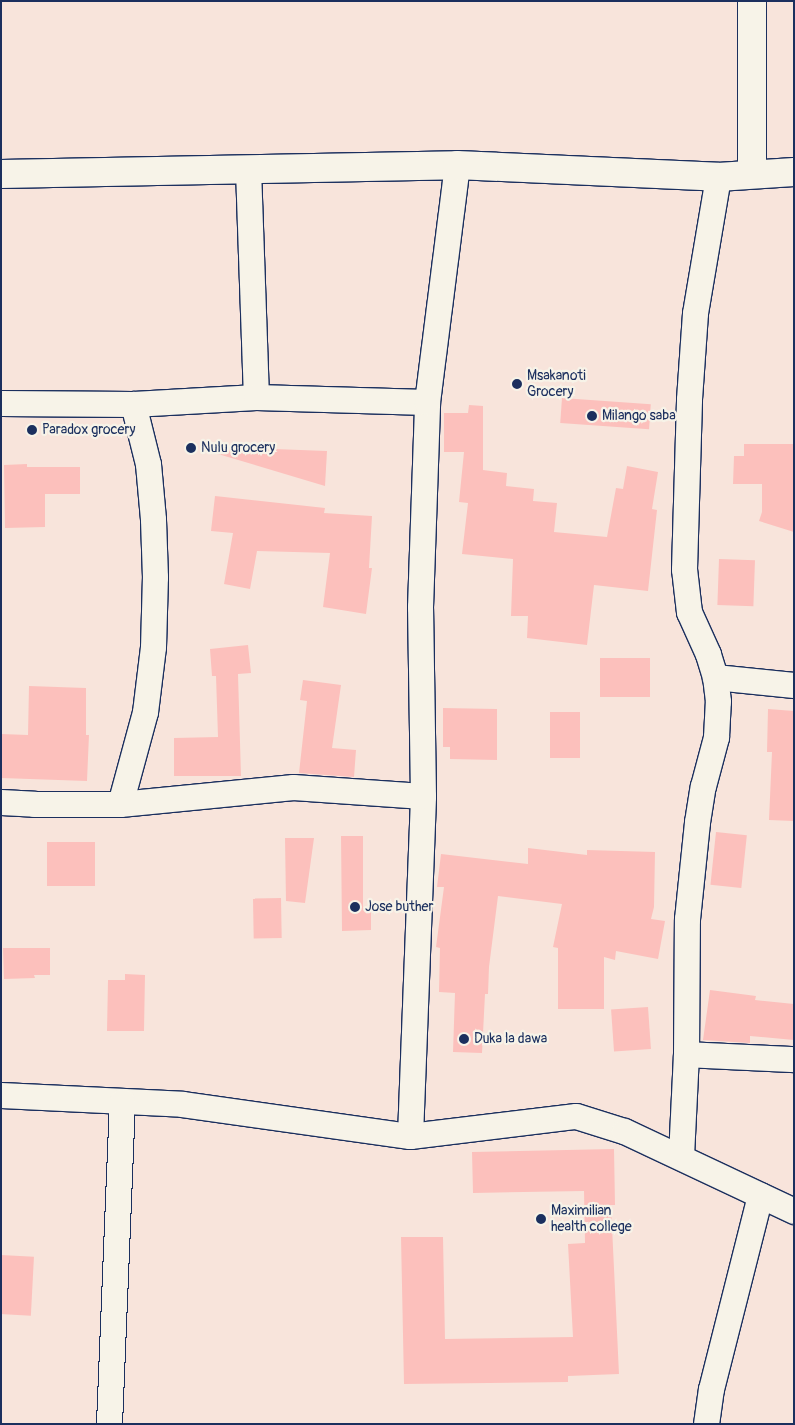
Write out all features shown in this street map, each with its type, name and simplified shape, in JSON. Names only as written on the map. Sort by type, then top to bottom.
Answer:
[{"type":"main road","points":[[752,1],[752,174]]},
{"type":"main road","points":[[1,174],[457,165],[718,177],[794,172]]},
{"type":"street","points":[[410,1136],[423,796],[420,607],[427,402],[457,165]]},
{"type":"street","points":[[248,169],[256,397]]},
{"type":"street","points":[[681,1156],[686,1054],[686,919],[702,786],[716,737],[718,701],[715,677],[708,654],[689,612],[684,569],[689,399],[695,312],[718,177]]},
{"type":"street","points":[[1,404],[133,404],[256,397],[427,402]]},
{"type":"street","points":[[120,804],[145,712],[153,647],[155,577],[153,519],[148,464],[133,404]]},
{"type":"street","points":[[715,677],[794,686]]},
{"type":"street","points":[[1,802],[120,804],[293,788],[423,796]]},
{"type":"street","points":[[686,1054],[794,1059]]},
{"type":"street","points":[[1,1095],[182,1104],[244,1111],[410,1136],[576,1116],[608,1125],[681,1156],[794,1212]]},
{"type":"street","points":[[109,1424],[122,1101]]},
{"type":"street","points":[[706,1424],[711,1389],[760,1194]]},
{"type":"building","points":[[562,398],[651,404],[649,429],[560,423]]},
{"type":"building","points":[[469,405],[483,406],[483,470],[507,473],[506,486],[534,489],[533,501],[557,503],[554,532],[607,537],[616,488],[623,489],[627,466],[658,472],[652,509],[657,510],[648,591],[594,585],[587,645],[527,638],[528,616],[511,616],[513,559],[462,554],[468,503],[459,502],[464,452],[444,452],[444,413],[468,413]]},
{"type":"building","points":[[744,444],[794,444],[794,532],[759,521],[762,512],[762,484],[733,484],[734,456],[744,456]]},
{"type":"building","points":[[220,447],[327,451],[325,486],[218,454]]},
{"type":"building","points":[[27,464],[27,467],[80,467],[80,494],[45,494],[45,527],[5,528],[4,465]]},
{"type":"building","points":[[215,496],[325,508],[324,513],[372,516],[369,568],[372,568],[366,614],[323,607],[330,553],[257,551],[250,589],[224,584],[233,533],[211,531]]},
{"type":"building","points":[[719,559],[755,560],[753,606],[717,605]]},
{"type":"building","points":[[248,645],[251,673],[238,674],[241,776],[174,776],[174,738],[218,737],[216,676],[212,676],[210,649]]},
{"type":"building","points":[[600,658],[650,658],[650,697],[600,697]]},
{"type":"building","points":[[303,680],[341,685],[332,748],[356,750],[354,777],[299,773],[307,701],[300,700]]},
{"type":"building","points":[[29,686],[86,688],[86,735],[89,735],[87,781],[1,778],[1,734],[28,735]]},
{"type":"building","points":[[443,708],[497,709],[497,760],[450,759],[450,747],[443,747]]},
{"type":"building","points":[[768,709],[794,711],[794,821],[769,820],[772,752],[767,752]]},
{"type":"building","points":[[550,712],[580,712],[580,758],[550,758]]},
{"type":"building","points":[[716,832],[747,835],[741,888],[710,885]]},
{"type":"building","points":[[341,836],[363,836],[363,908],[371,908],[371,930],[342,931]]},
{"type":"building","points":[[285,838],[314,838],[305,903],[286,901]]},
{"type":"building","points":[[47,842],[95,842],[95,886],[47,886]]},
{"type":"building","points":[[528,848],[587,855],[587,850],[655,852],[654,907],[651,919],[665,921],[658,959],[616,951],[615,960],[604,957],[604,1009],[558,1009],[558,948],[553,947],[562,904],[498,896],[489,967],[488,994],[485,994],[482,1053],[453,1052],[455,993],[439,992],[440,948],[436,947],[444,887],[437,887],[441,854],[528,864]]},
{"type":"building","points":[[253,898],[281,898],[282,938],[254,938]]},
{"type":"building","points":[[3,948],[50,948],[50,975],[34,975],[35,978],[4,979]]},
{"type":"building","points":[[125,974],[145,975],[144,1031],[107,1031],[108,980],[125,980]]},
{"type":"building","points":[[710,990],[756,996],[755,1000],[794,1004],[794,1040],[750,1036],[750,1043],[703,1040]]},
{"type":"building","points":[[648,1007],[651,1049],[614,1051],[611,1010]]},
{"type":"building","points":[[614,1149],[615,1205],[611,1205],[619,1374],[568,1376],[568,1382],[404,1384],[401,1237],[443,1237],[445,1339],[573,1337],[568,1244],[585,1243],[584,1191],[473,1193],[472,1152]]},
{"type":"building","points":[[1,1255],[34,1257],[31,1316],[1,1314]]},
{"type":"place","name":"Msakanoti Grocery","points":[[517,384]]},
{"type":"place","name":"Milango saba","points":[[592,416]]},
{"type":"place","name":"Paradox grocery","points":[[32,430]]},
{"type":"place","name":"Nulu grocery","points":[[191,448]]},
{"type":"place","name":"Jose buther","points":[[355,907]]},
{"type":"place","name":"Duka la dawa","points":[[464,1039]]},
{"type":"place","name":"Maximilian health college","points":[[541,1219]]}]
